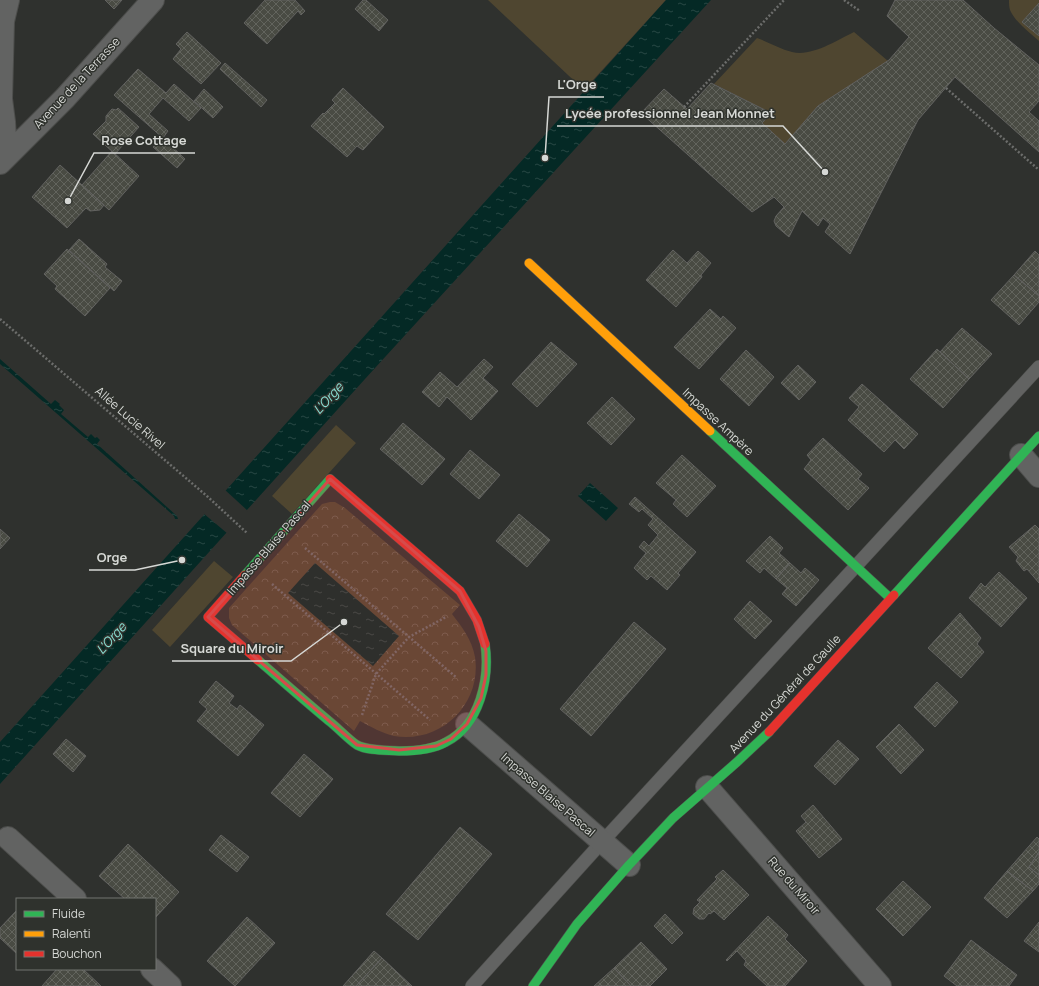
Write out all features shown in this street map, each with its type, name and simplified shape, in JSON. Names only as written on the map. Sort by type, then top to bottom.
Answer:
[{"type":"street","points":[[3,160],[4,122],[1,100],[4,22],[8,0]]},
{"type":"street","name":"Avenue de la Terrasse","points":[[3,160],[65,98],[153,0]]},
{"type":"street","name":"Impasse Ampère","points":[[529,263],[890,598]]},
{"type":"street","name":"Avenue du Général de Gaulle","points":[[533,986],[577,924],[629,865],[673,818],[770,731],[1039,436]]},
{"type":"street","points":[[1021,455],[1039,476]]},
{"type":"street","name":"Impasse Blaise Pascal","points":[[330,479],[460,591],[480,627],[486,651],[486,675],[481,698],[467,724],[452,739],[436,746],[417,749],[374,749],[357,745],[208,617],[284,531],[330,479]]},
{"type":"street","name":"Impasse Blaise Pascal","points":[[467,724],[629,865]]},
{"type":"street","name":"Rue du Miroir","points":[[707,787],[880,986]]},
{"type":"street","points":[[8,838],[74,898]]},
{"type":"street","points":[[153,970],[170,986]]},
{"type":"lane","points":[[472,986],[602,842],[1039,367]]},
{"type":"path","points":[[684,107],[784,0]]},
{"type":"path","points":[[844,0],[860,11]]},
{"type":"path","points":[[946,88],[1039,170]]},
{"type":"path","name":"Allée Lucie Rivel","points":[[0,318],[248,533]]},
{"type":"path","points":[[284,531],[481,698]]},
{"type":"path","points":[[252,567],[452,739]]},
{"type":"path","points":[[357,745],[363,710],[376,674],[409,637],[447,616],[470,608]]},
{"type":"highlighted area","points":[[330,479],[460,591],[479,627],[486,651],[486,675],[481,698],[467,724],[451,739],[436,746],[399,750],[357,745],[208,617]]},
{"type":"green space","points":[[488,0],[666,0],[584,90]]},
{"type":"green space","points":[[1009,0],[1039,0],[1039,3],[1022,22],[1039,36],[1039,41],[1015,19],[1010,10]]},
{"type":"green space","points":[[854,32],[888,61],[818,106],[785,144],[762,123],[771,113],[714,84],[757,38],[788,51],[800,53],[824,47]]},
{"type":"green space","points":[[336,425],[356,443],[292,514],[272,496]]},
{"type":"green space","points":[[335,502],[345,508],[460,605],[452,614],[469,639],[474,651],[475,674],[472,690],[465,705],[455,717],[442,727],[427,734],[411,737],[394,736],[381,732],[360,721],[354,731],[232,625],[229,618],[229,608],[322,504]]},
{"type":"green space","points":[[214,561],[233,577],[170,647],[152,630]]},
{"type":"water","points":[[666,0],[711,0],[365,379],[0,784],[0,742]]},
{"type":"water","points":[[0,359],[51,404],[55,400],[60,404],[59,405],[64,410],[61,414],[88,437],[91,434],[95,438],[97,437],[100,440],[97,444],[177,516],[178,519],[175,519],[174,516],[0,364]]},
{"type":"water","points":[[590,483],[618,508],[606,521],[578,496]]},
{"type":"water","points":[[315,563],[399,636],[373,666],[288,593]]},
{"type":"pier","points":[[224,489],[248,511],[228,534],[203,513]]},
{"type":"building","points":[[105,0],[122,0],[114,9]]},
{"type":"building","points":[[265,0],[295,0],[305,11],[301,15],[298,11],[267,44],[244,23]]},
{"type":"building","points":[[363,0],[366,0],[388,20],[379,31],[355,9]]},
{"type":"building","points":[[895,0],[963,0],[1039,65],[1039,101],[1029,112],[1039,121],[1039,152],[955,77],[918,120],[850,254],[825,232],[830,224],[823,218],[818,226],[802,211],[789,237],[776,226],[774,221],[776,216],[784,207],[774,197],[752,212],[641,113],[664,89],[687,109],[711,83],[771,113],[762,123],[785,144],[818,106],[889,60],[909,37],[887,16]]},
{"type":"building","points":[[1039,3],[1039,36],[1022,22]]},
{"type":"building","points":[[187,32],[221,63],[201,84],[173,59],[181,49],[176,44]]},
{"type":"building","points":[[225,63],[267,100],[261,107],[220,69]]},
{"type":"building","points":[[138,69],[166,93],[174,84],[201,108],[189,121],[163,98],[149,114],[168,131],[163,138],[114,95]]},
{"type":"building","points":[[343,88],[384,127],[363,150],[357,146],[347,157],[311,126],[335,103],[332,100]]},
{"type":"building","points":[[204,89],[223,107],[213,118],[194,101]]},
{"type":"building","points":[[118,108],[139,127],[115,154],[93,134],[106,121],[106,116],[112,109],[116,110]]},
{"type":"building","points":[[162,137],[185,159],[177,168],[153,147]]},
{"type":"building","points":[[112,151],[139,176],[109,210],[82,185]]},
{"type":"building","points":[[60,165],[104,205],[100,210],[90,211],[86,208],[67,228],[32,197]]},
{"type":"building","points":[[79,239],[107,264],[105,267],[122,281],[114,291],[69,250]]},
{"type":"building","points":[[67,249],[110,288],[85,316],[55,289],[57,286],[44,274]]},
{"type":"building","points":[[673,250],[687,263],[698,251],[711,263],[701,275],[702,277],[676,307],[646,280]]},
{"type":"building","points":[[1035,251],[1039,255],[1039,296],[1014,275]]},
{"type":"building","points":[[1014,275],[1039,296],[1039,302],[1019,325],[991,300]]},
{"type":"building","points":[[710,309],[721,319],[723,316],[736,328],[699,369],[674,347]]},
{"type":"building","points":[[962,328],[992,354],[969,379],[940,352]]},
{"type":"building","points":[[551,342],[577,364],[537,407],[512,384]]},
{"type":"building","points":[[937,349],[969,379],[943,408],[910,379]]},
{"type":"building","points":[[746,350],[774,377],[749,406],[720,379]]},
{"type":"building","points":[[484,359],[493,367],[483,378],[498,391],[471,420],[447,397],[439,407],[422,392],[440,372],[457,387]]},
{"type":"building","points":[[798,365],[816,382],[799,400],[781,383]]},
{"type":"building","points":[[862,384],[918,434],[904,449],[895,440],[884,452],[848,420],[859,407],[849,398]]},
{"type":"building","points":[[612,397],[635,419],[611,445],[587,423]]},
{"type":"building","points":[[403,423],[445,459],[422,485],[380,449]]},
{"type":"building","points":[[823,438],[862,474],[858,479],[869,488],[848,510],[804,469],[811,460],[807,455]]},
{"type":"building","points":[[470,450],[500,475],[479,499],[450,474]]},
{"type":"building","points":[[682,455],[716,486],[687,517],[673,504],[676,500],[656,483]]},
{"type":"building","points":[[635,497],[696,552],[678,573],[680,575],[667,590],[651,576],[647,580],[634,568],[646,553],[639,547],[644,541],[649,546],[658,535],[648,525],[653,519],[642,509],[639,512],[629,504]]},
{"type":"building","points":[[519,514],[550,540],[527,567],[496,541]]},
{"type":"building","points":[[1035,525],[1039,529],[1039,583],[1027,569],[1024,571],[1016,561],[1018,557],[1009,547]]},
{"type":"building","points":[[0,529],[10,538],[0,549]]},
{"type":"building","points":[[770,536],[783,548],[779,553],[790,563],[776,579],[764,568],[760,573],[746,561]]},
{"type":"building","points":[[790,563],[801,573],[805,568],[819,580],[796,606],[782,594],[787,588],[776,579]]},
{"type":"building","points":[[999,572],[1027,598],[1001,627],[969,598],[981,583],[985,587]]},
{"type":"building","points":[[750,601],[772,621],[755,639],[734,619]]},
{"type":"building","points":[[960,613],[981,638],[977,644],[984,652],[961,678],[928,648]]},
{"type":"building","points":[[634,622],[666,649],[591,736],[560,709]]},
{"type":"building","points":[[216,681],[234,696],[229,703],[237,709],[240,705],[264,725],[238,756],[197,721],[207,709],[199,702]]},
{"type":"building","points":[[937,682],[958,702],[935,727],[914,707]]},
{"type":"building","points":[[899,724],[924,750],[901,774],[876,747]]},
{"type":"building","points":[[66,739],[86,756],[73,772],[53,754]]},
{"type":"building","points":[[838,740],[859,759],[835,785],[814,766]]},
{"type":"building","points":[[304,754],[333,779],[300,817],[271,793]]},
{"type":"building","points":[[813,805],[842,839],[819,858],[796,831],[806,822],[801,816]]},
{"type":"building","points":[[460,827],[492,854],[418,940],[386,914]]},
{"type":"building","points":[[221,835],[249,857],[237,872],[209,850]]},
{"type":"building","points":[[1037,837],[1039,839],[1039,852],[1029,867],[1039,875],[1039,884],[1033,891],[1007,871]]},
{"type":"building","points":[[128,844],[179,892],[156,917],[156,898],[124,898],[99,876]]},
{"type":"building","points":[[1039,852],[1039,875],[1029,867]]},
{"type":"building","points":[[723,870],[749,895],[724,920],[714,911],[710,914],[709,913],[704,919],[699,919],[693,914],[694,908],[700,902],[697,900],[717,879],[715,877]]},
{"type":"building","points":[[1007,871],[1033,891],[1007,918],[984,898]]},
{"type":"building","points":[[903,881],[931,907],[903,936],[876,909]]},
{"type":"building","points":[[16,911],[16,953],[0,938],[0,928]]},
{"type":"building","points":[[665,914],[683,933],[672,944],[654,926]]},
{"type":"building","points":[[768,916],[788,935],[785,939],[807,961],[785,986],[767,986],[744,965],[746,961],[737,951],[727,961],[726,960]]},
{"type":"building","points":[[247,917],[275,943],[235,986],[207,961]]},
{"type":"building","points":[[1039,922],[1039,952],[1024,941]]},
{"type":"building","points":[[971,940],[1017,975],[1009,986],[957,986],[944,976]]},
{"type":"building","points":[[641,942],[667,969],[650,986],[631,986],[614,968]]},
{"type":"building","points":[[374,951],[382,958],[356,986],[343,986]]},
{"type":"building","points":[[382,958],[412,986],[356,986]]},
{"type":"building","points":[[614,968],[631,986],[594,986]]},
{"type":"building","points":[[56,970],[84,970],[101,986],[42,986]]},
{"type":"traffic: fast","points":[[710,431],[890,598]]},
{"type":"traffic: fast","points":[[894,595],[1039,436]]},
{"type":"traffic: fast","points":[[245,575],[330,479]]},
{"type":"traffic: fast","points":[[258,660],[357,745],[377,750],[411,751],[423,750],[441,745],[458,734],[467,724],[475,712],[484,685],[486,671],[485,644]]},
{"type":"traffic: fast","points":[[533,986],[577,924],[629,865],[673,818],[769,732]]},
{"type":"traffic: slow","points":[[529,263],[710,431]]},
{"type":"traffic: jam","points":[[330,479],[460,591],[477,620],[485,644]]},
{"type":"traffic: jam","points":[[245,575],[208,617],[258,660]]},
{"type":"traffic: jam","points":[[769,732],[894,595]]},
{"type":"place","name":"L'Orge","points":[[545,158]]},
{"type":"place","name":"Lycée professionnel Jean Monnet","points":[[825,172]]},
{"type":"place","name":"Rose Cottage","points":[[68,201]]},
{"type":"place","name":"Orge","points":[[182,560]]},
{"type":"place","name":"Square du Miroir","points":[[344,622]]}]
